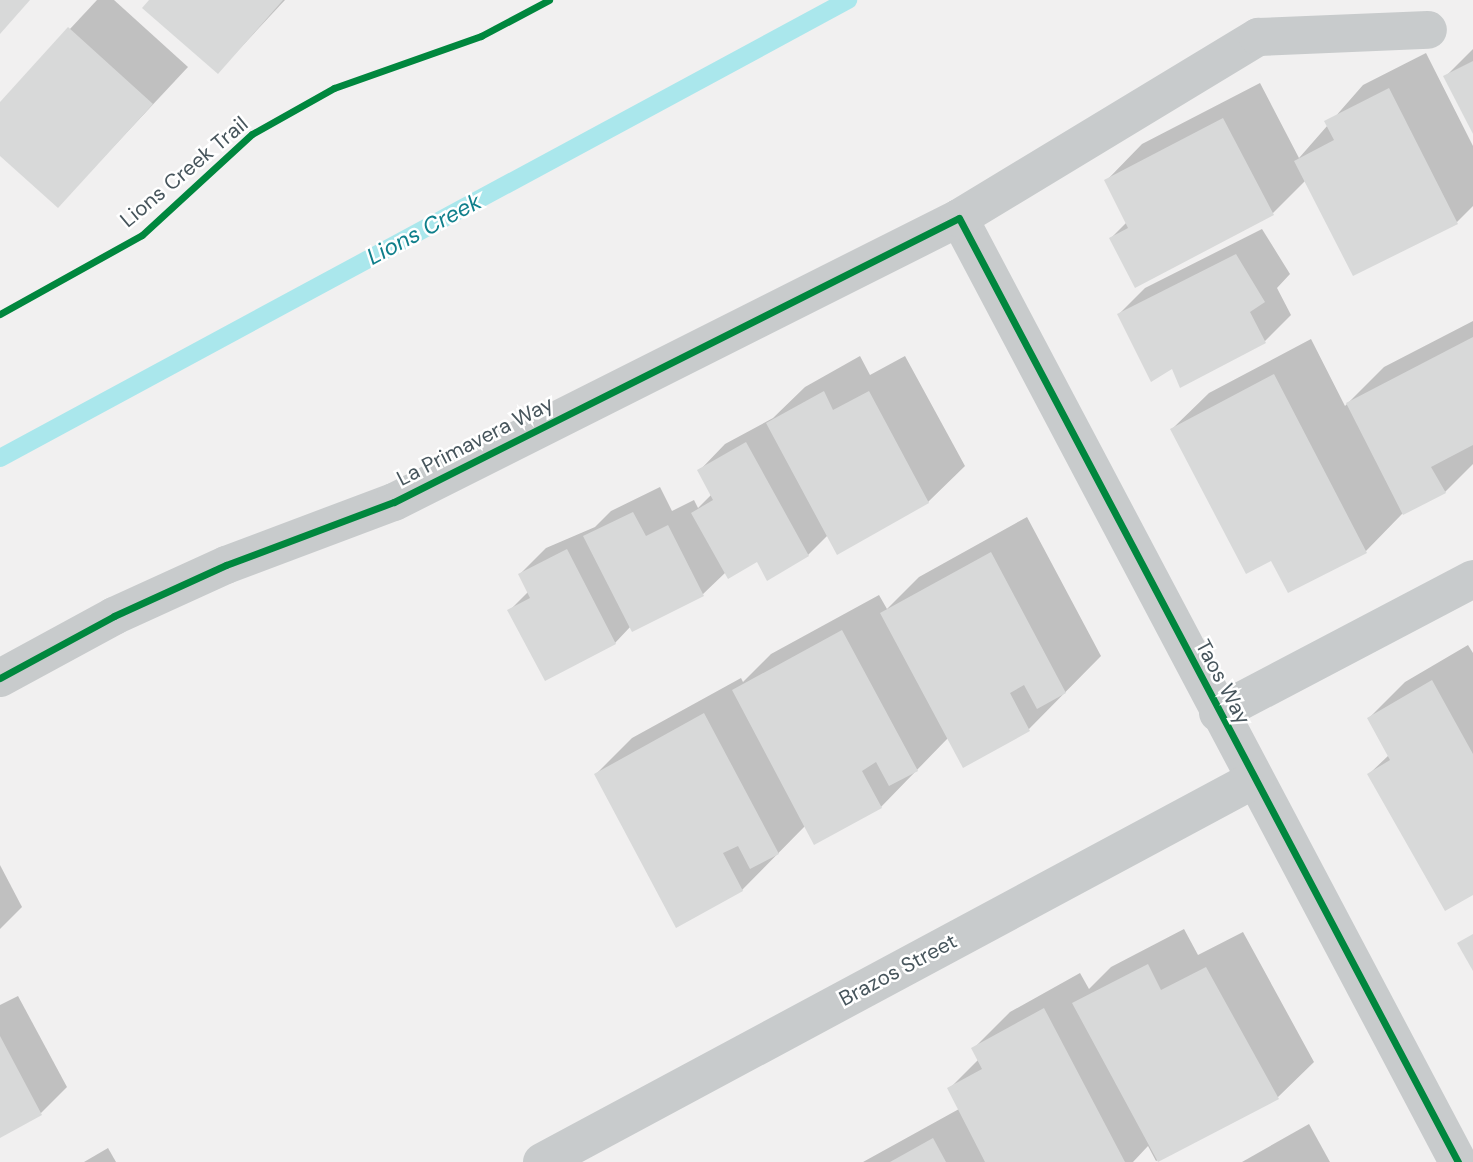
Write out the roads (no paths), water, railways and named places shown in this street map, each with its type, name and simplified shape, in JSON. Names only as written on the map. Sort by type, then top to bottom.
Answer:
[{"type":"street","name":"La Primavera Way","points":[[0,678],[114,616],[214,571],[394,502],[958,218],[1258,37],[1428,30]]},
{"type":"street","name":"Taos Way","points":[[958,218],[1458,1162]]},
{"type":"street","name":"Taos Way","points":[[1218,712],[1473,579]]},
{"type":"street","name":"Brazos Street","points":[[542,1162],[1255,779]]},
{"type":"waterway","name":"Lions Creek","points":[[0,458],[848,0]]}]
